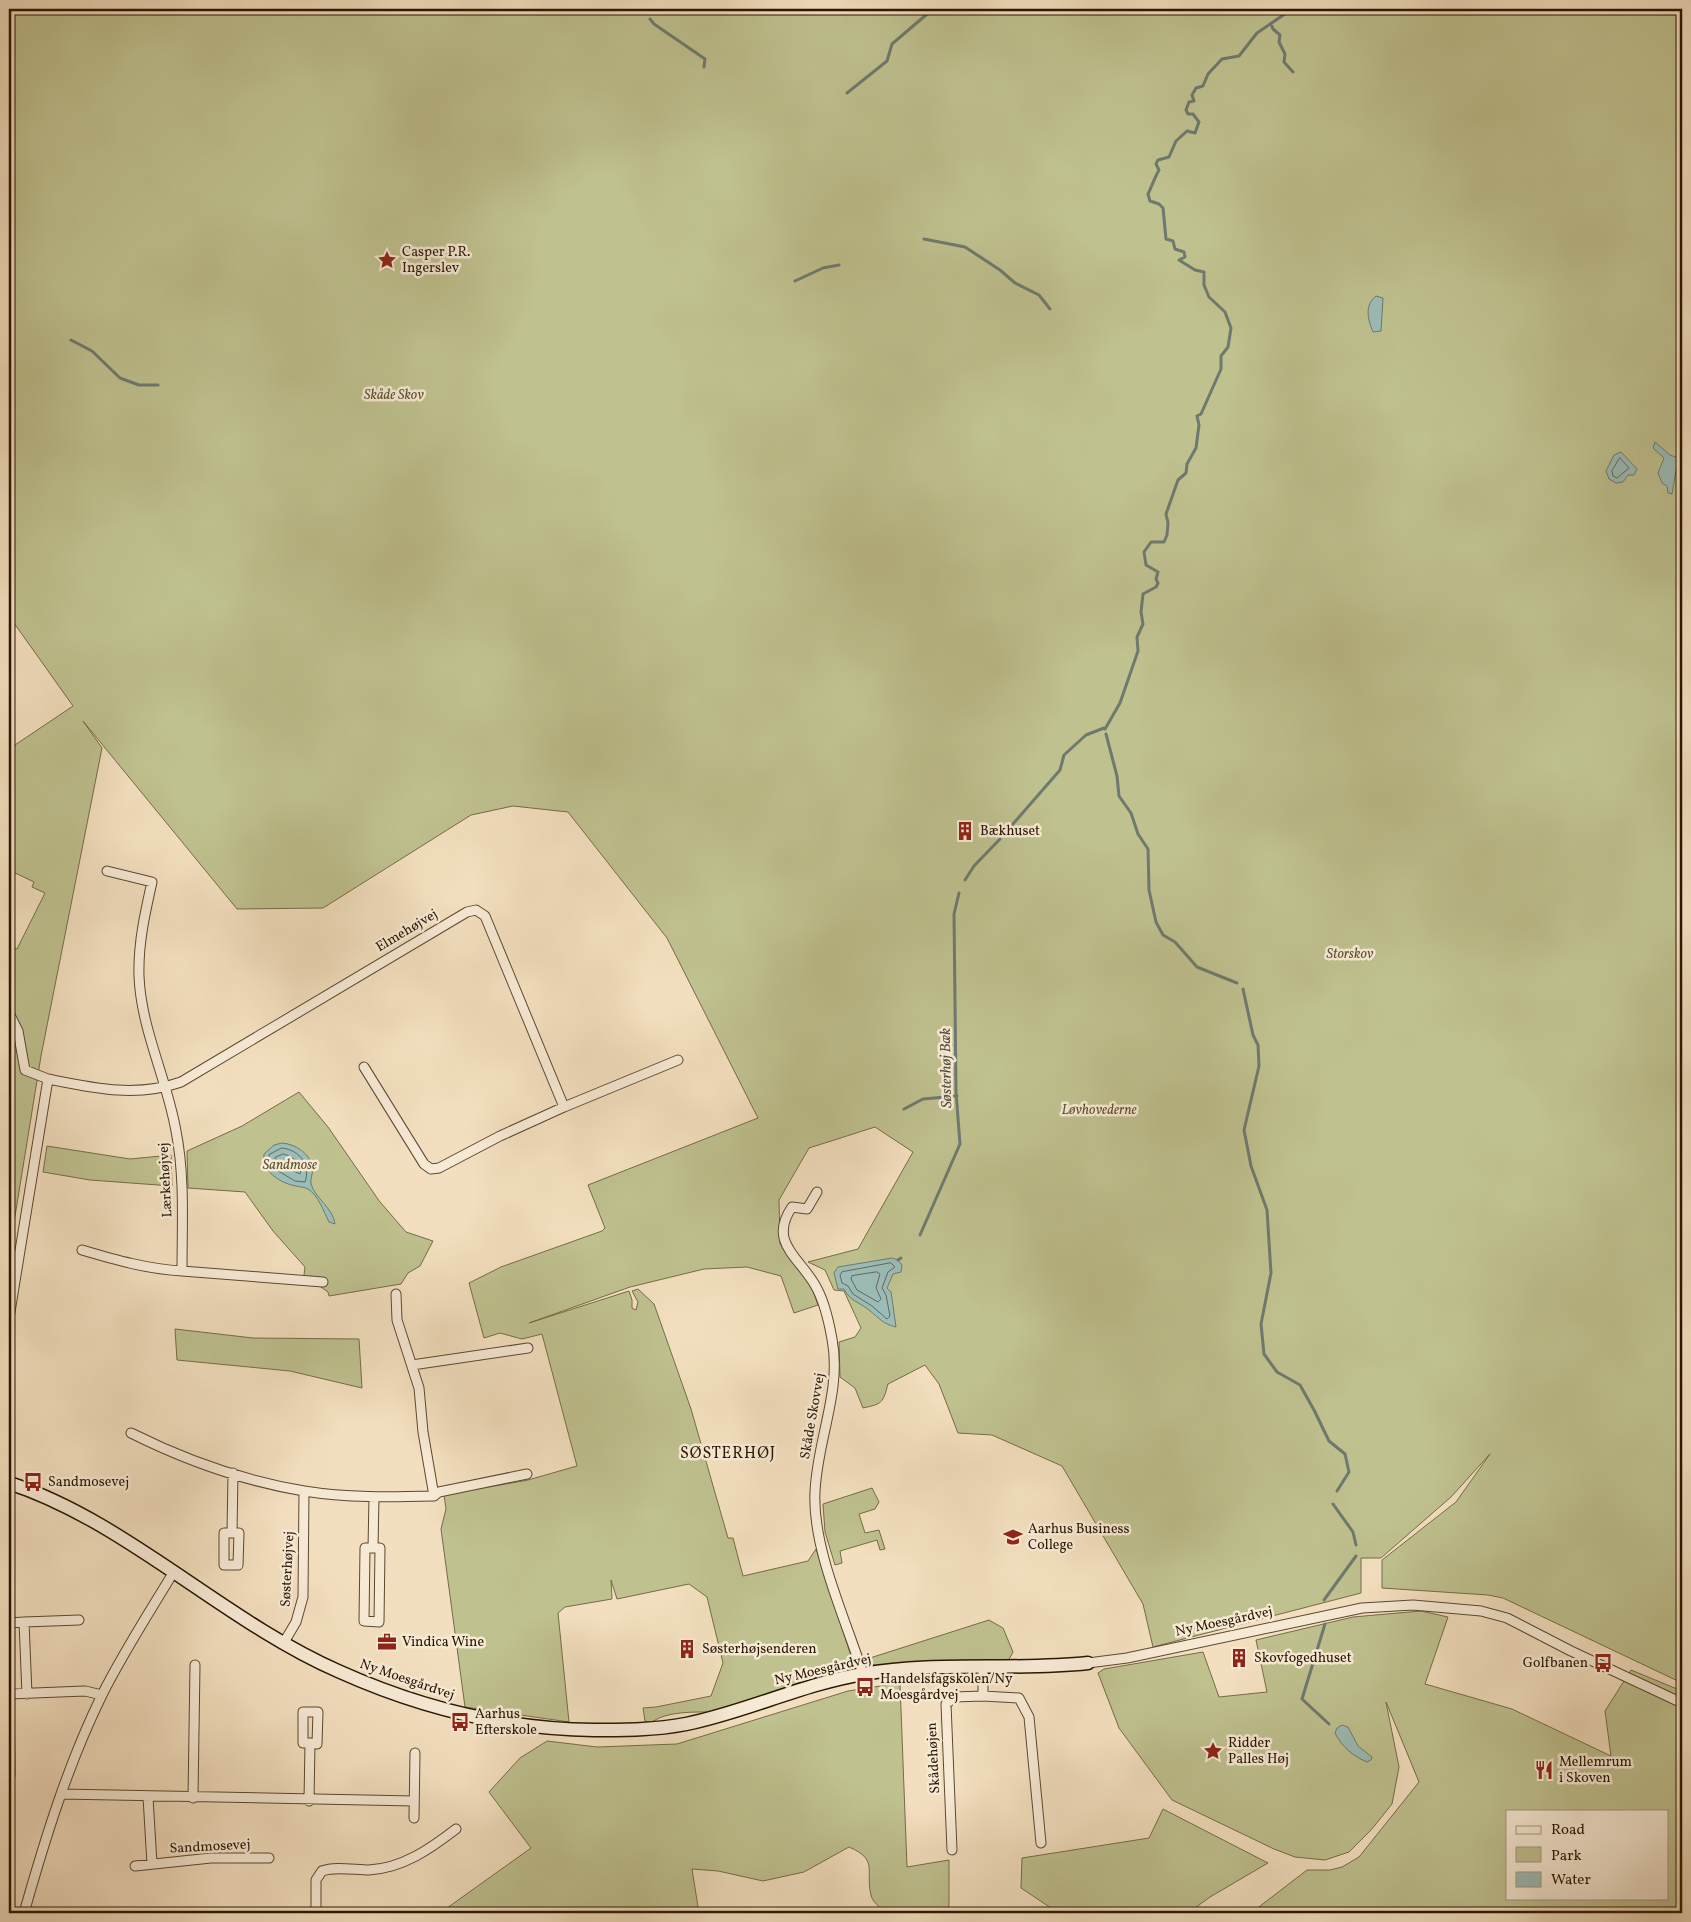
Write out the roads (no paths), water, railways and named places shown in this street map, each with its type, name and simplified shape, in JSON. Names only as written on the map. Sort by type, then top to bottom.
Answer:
[{"type":"street","points":[[106,872],[152,882],[144,917],[139,977],[142,1001],[164,1088]]},
{"type":"street","name":"Elmehøjvej","points":[[9,1013],[18,1031],[25,1070],[48,1079],[118,1091],[164,1088],[181,1082],[210,1066],[396,953],[466,912],[476,910],[485,916],[564,1107]]},
{"type":"street","points":[[364,1067],[424,1164],[431,1169],[439,1168],[500,1136],[564,1107],[678,1060]]},
{"type":"street","points":[[9,1318],[48,1079]]},
{"type":"street","name":"Lærkehøjvej","points":[[164,1088],[173,1112],[177,1134],[182,1215],[182,1271]]},
{"type":"street","name":"Skåde Skovvej","points":[[817,1192],[807,1209],[792,1207],[784,1218],[782,1230],[789,1252],[806,1269],[817,1287],[832,1339],[834,1380],[819,1455],[815,1492],[816,1513],[819,1538],[863,1674]]},
{"type":"street","points":[[82,1250],[125,1263],[154,1269],[323,1282]]},
{"type":"street","points":[[396,1294],[397,1320],[419,1388],[423,1432],[434,1496]]},
{"type":"street","points":[[412,1365],[528,1348]]},
{"type":"street","points":[[131,1433],[171,1452],[232,1473],[304,1491],[374,1497],[434,1496],[439,1492],[527,1474]]},
{"type":"street","points":[[232,1473],[232,1533]]},
{"type":"street","name":"Ny Moesgårdvej","points":[[9,1483],[85,1517],[282,1644],[361,1681],[416,1702],[465,1716],[521,1726],[581,1730],[639,1730],[688,1724],[779,1695],[863,1674],[919,1668],[1056,1666],[1088,1663],[1127,1658],[1362,1608],[1413,1605],[1481,1611],[1507,1618],[1571,1652],[1682,1703]]},
{"type":"street","name":"Søsterhøjvej","points":[[282,1644],[296,1622],[303,1597],[304,1491]]},
{"type":"street","points":[[373,1548],[374,1497]]},
{"type":"street","points":[[365,1548],[373,1548],[380,1548],[379,1622],[364,1621],[365,1548]]},
{"type":"street","points":[[24,1913],[61,1794],[102,1695],[138,1630],[173,1573]]},
{"type":"street","points":[[9,1623],[79,1620]]},
{"type":"street","points":[[24,1622],[26,1694]]},
{"type":"street","points":[[193,1798],[195,1665]]},
{"type":"street","points":[[983,1666],[983,1696]]},
{"type":"street","points":[[10,1776],[9,1694],[85,1691],[102,1695]]},
{"type":"street","name":"Skådehøjen","points":[[952,1850],[946,1704],[954,1697],[1019,1698],[1029,1717],[1041,1843]]},
{"type":"street","points":[[309,1801],[310,1743]]},
{"type":"street","points":[[414,1818],[415,1753]]},
{"type":"street","points":[[61,1794],[309,1801],[414,1801]]},
{"type":"street","name":"Sandmosevej","points":[[148,1796],[152,1864]]},
{"type":"street","points":[[316,1913],[316,1880],[322,1871],[371,1870],[406,1862],[424,1852],[456,1829]]},
{"type":"street","name":"Sandmosevej","points":[[135,1866],[211,1858],[269,1858]]},
{"type":"water","points":[[1376,296],[1383,298],[1381,331],[1373,332],[1368,308]]},
{"type":"water","points":[[1655,442],[1670,455],[1678,458],[1672,494],[1668,493],[1667,486],[1662,483],[1658,473],[1664,458],[1653,448]]},
{"type":"water","points":[[1621,452],[1637,469],[1634,475],[1628,475],[1623,482],[1616,483],[1609,479],[1606,471],[1614,455]]},
{"type":"water","points":[[282,1143],[297,1147],[309,1158],[313,1168],[311,1184],[334,1218],[335,1224],[329,1222],[312,1192],[305,1188],[290,1185],[273,1176],[269,1171],[264,1160],[264,1154],[274,1145]]},
{"type":"water","points":[[892,1258],[898,1260],[902,1265],[901,1272],[893,1274],[887,1288],[891,1292],[896,1327],[881,1320],[852,1299],[844,1289],[838,1289],[834,1273],[838,1267]]},
{"type":"water","points":[[1342,1725],[1348,1727],[1358,1746],[1372,1757],[1371,1760],[1367,1762],[1357,1757],[1341,1742],[1335,1733],[1337,1728]]},
{"type":"waterway","points":[[847,93],[887,61],[892,44],[933,9]]},
{"type":"waterway","name":"Søsterhøj Bæk","points":[[1105,729],[1120,703],[1138,651],[1137,637],[1143,624],[1141,612],[1143,594],[1156,587],[1158,583],[1156,579],[1158,572],[1146,565],[1144,552],[1151,542],[1164,542],[1167,535],[1168,523],[1166,514],[1178,480],[1186,473],[1187,464],[1196,448],[1199,425],[1197,416],[1201,414],[1221,369],[1221,356],[1228,347],[1231,328],[1225,312],[1209,297],[1204,285],[1204,272],[1195,270],[1179,260],[1185,257],[1184,252],[1175,249],[1173,241],[1166,239],[1163,208],[1159,204],[1150,201],[1148,194],[1159,170],[1156,164],[1158,160],[1169,157],[1176,141],[1187,131],[1195,133],[1199,122],[1193,114],[1188,114],[1186,110],[1189,102],[1194,101],[1192,95],[1196,88],[1203,86],[1208,74],[1222,59],[1239,56],[1257,33],[1292,9]]},
{"type":"waterway","points":[[650,19],[654,24],[705,59],[704,67]]},
{"type":"waterway","points":[[1271,24],[1273,29],[1280,35],[1279,42],[1285,54],[1284,62],[1293,72]]},
{"type":"waterway","points":[[924,239],[965,247],[1000,270],[1015,283],[1039,295],[1050,309]]},
{"type":"waterway","points":[[795,281],[823,268],[839,265]]},
{"type":"waterway","points":[[71,340],[92,351],[120,378],[139,385],[158,385]]},
{"type":"waterway","name":"Søsterhøj Bæk","points":[[1006,832],[1060,770],[1064,755],[1086,735],[1104,728]]},
{"type":"waterway","points":[[1106,734],[1117,776],[1119,796],[1131,813],[1138,834],[1148,849],[1149,890],[1156,922],[1163,935],[1175,942],[1197,967],[1237,983]]},
{"type":"waterway","points":[[980,825],[1009,829]]},
{"type":"waterway","name":"Søsterhøj Bæk","points":[[965,880],[974,866],[1000,839]]},
{"type":"waterway","name":"Søsterhøj Bæk","points":[[920,1235],[960,1144],[956,1092],[954,914],[959,893]]},
{"type":"waterway","points":[[1243,989],[1253,1035],[1258,1045],[1259,1066],[1244,1130],[1251,1166],[1267,1210],[1271,1273],[1261,1324],[1264,1354],[1277,1372],[1300,1385],[1329,1441],[1345,1454],[1349,1472],[1337,1491]]},
{"type":"waterway","points":[[904,1109],[923,1099],[957,1096]]},
{"type":"waterway","points":[[1333,1504],[1353,1532],[1356,1545]]},
{"type":"waterway","points":[[1324,1600],[1356,1556]]},
{"type":"waterway","points":[[1325,1624],[1302,1699],[1329,1724]]},
{"type":"place","name":"Casper P.R. Ingerslev","points":[[387,260]]},
{"type":"place","name":"Bækhuset","points":[[965,831]]},
{"type":"place","name":"Sandmosevej","points":[[33,1482]]},
{"type":"place","name":"Aarhus Business College","points":[[1013,1537]]},
{"type":"place","name":"Vindica Wine","points":[[387,1642]]},
{"type":"place","name":"Søsterhøjsenderen","points":[[687,1649]]},
{"type":"place","name":"Skovfogedhuset","points":[[1239,1658]]},
{"type":"place","name":"Golfbanen","points":[[1603,1663]]},
{"type":"place","name":"Handelsfagskolen/Ny Moesgårdvej","points":[[865,1687]]},
{"type":"place","name":"Aarhus Efterskole","points":[[460,1722]]},
{"type":"place","name":"Ridder Palles Høj","points":[[1213,1751]]},
{"type":"place","name":"Mellemrum i Skoven","points":[[1544,1770]]},
{"type":"district","name":"SØSTERHØJ","points":[[728,1454]]},
{"type":"park label","name":"Skåde Skov","points":[[394,395]]},
{"type":"park label","name":"Storskov","points":[[1350,954]]},
{"type":"park label","name":"Løvhovederne","points":[[1099,1110]]},
{"type":"park label","name":"Sandmose","points":[[290,1165]]}]
